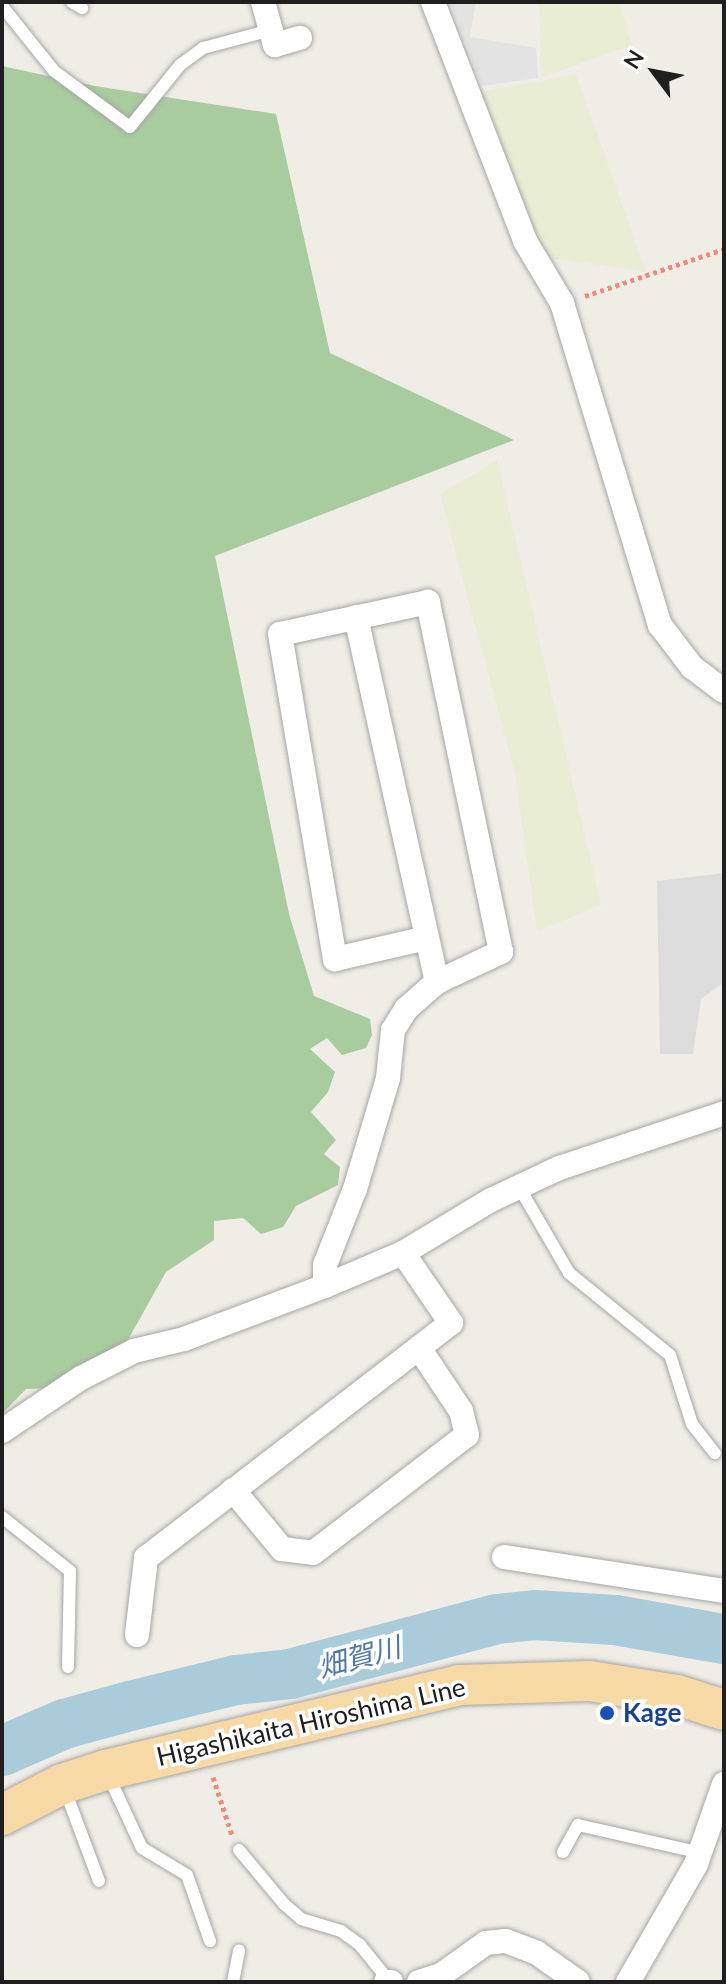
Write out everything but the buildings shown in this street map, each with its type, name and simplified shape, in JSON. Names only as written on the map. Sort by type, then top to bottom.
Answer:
[{"type":"main road","name":"Higashikaita Hiroshima Line","points":[[2,1815],[62,1784],[106,1770],[459,1685],[590,1681],[646,1689],[724,1710]]},
{"type":"street","points":[[263,2],[275,45],[300,38]]},
{"type":"street","points":[[433,2],[525,241],[562,303],[660,625],[692,667],[724,691]]},
{"type":"street","points":[[325,1286],[325,1265],[376,1126],[393,1030],[406,1009],[437,982],[501,952],[428,602],[280,634],[335,959],[427,938]]},
{"type":"street","points":[[356,617],[437,982]]},
{"type":"street","points":[[2,1431],[81,1378],[134,1351],[184,1339],[325,1286],[403,1253],[519,1187],[559,1168],[724,1113]]},
{"type":"street","points":[[137,1635],[146,1558],[451,1323],[403,1253]]},
{"type":"street","points":[[233,1490],[282,1549],[313,1553],[337,1535],[467,1435],[461,1411],[419,1348]]},
{"type":"street","points":[[504,1557],[724,1591]]},
{"type":"street","points":[[628,1982],[701,1853],[724,1784]]},
{"type":"street","points":[[419,1982],[441,1975],[486,1943],[506,1941],[537,1953],[578,1982]]},
{"type":"lane","points":[[2,6],[54,71],[130,127],[180,65],[203,48],[271,30]]},
{"type":"lane","points":[[519,1187],[569,1273],[670,1355],[692,1424],[715,1453]]},
{"type":"lane","points":[[2,1517],[70,1571],[68,1667]]},
{"type":"lane","points":[[106,1770],[142,1848],[187,1875],[210,1941]]},
{"type":"lane","points":[[62,1784],[99,1881]]},
{"type":"lane","points":[[563,1852],[578,1825],[701,1853]]},
{"type":"lane","points":[[239,1850],[284,1904],[301,1919],[341,1931],[360,1945],[389,1982]]},
{"type":"lane","points":[[233,1982],[239,1951]]},
{"type":"path","points":[[562,303],[724,249]]},
{"type":"path","points":[[188,1750],[217,1784],[239,1850]]},
{"type":"shaded area","points":[[450,2],[476,2],[470,37],[536,48],[538,78],[482,86]]},
{"type":"shaded area","points":[[724,873],[724,982],[701,999],[693,1054],[660,1054],[657,881]]},
{"type":"green space","points":[[539,2],[619,2],[632,45],[542,77]]},
{"type":"green space","points":[[2,66],[95,86],[276,114],[330,353],[514,440],[215,556],[289,914],[314,996],[370,1019],[372,1035],[366,1048],[342,1055],[327,1038],[310,1049],[335,1072],[328,1092],[311,1112],[336,1140],[324,1154],[340,1167],[338,1185],[296,1206],[283,1227],[261,1234],[243,1218],[214,1221],[214,1240],[166,1272],[125,1345],[50,1388],[26,1389],[2,1414]]},
{"type":"green space","points":[[576,74],[646,272],[552,258],[529,233],[474,93]]},
{"type":"green space","points":[[497,460],[601,905],[537,931],[515,773],[440,494]]},
{"type":"waterway","name":"畑賀川","points":[[2,1751],[64,1724],[130,1706],[236,1680],[290,1674],[497,1619],[535,1615],[615,1620],[724,1639]]},
{"type":"place","name":"Kage","points":[[607,1713]]}]
